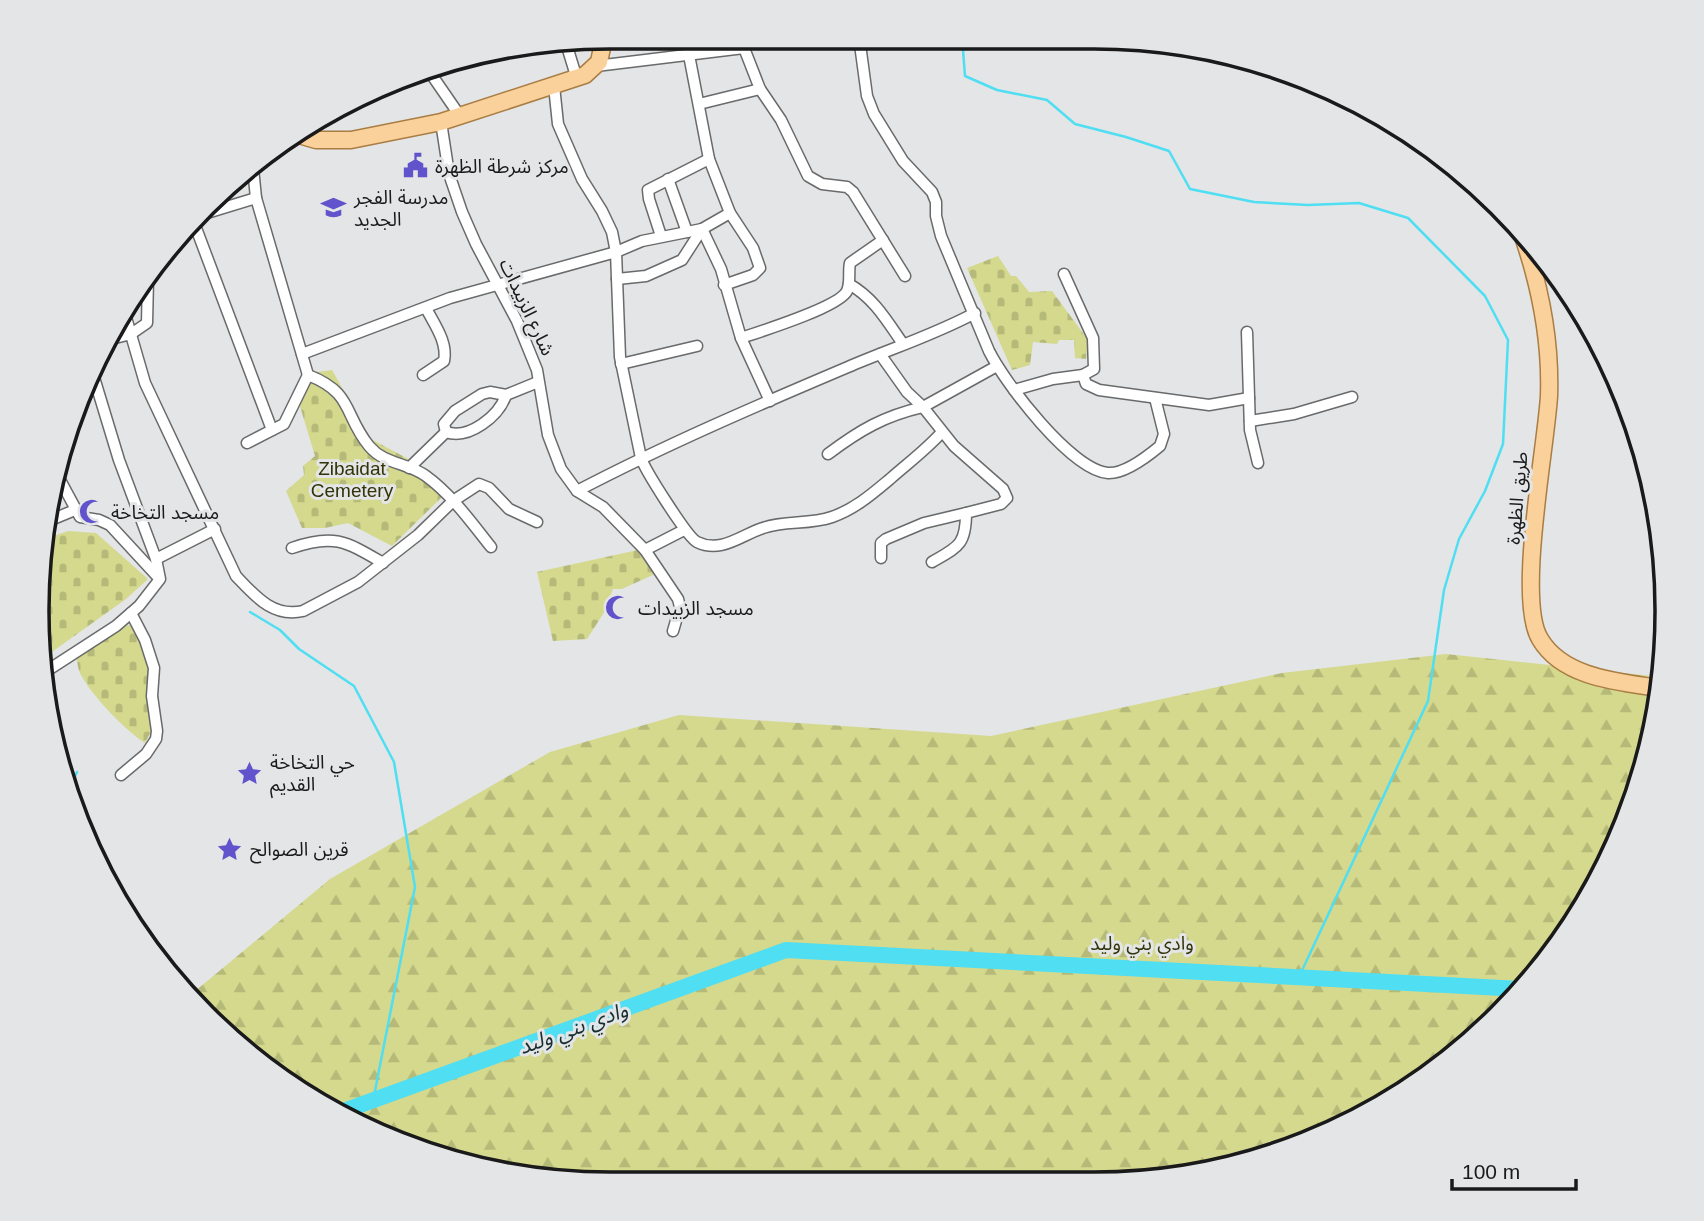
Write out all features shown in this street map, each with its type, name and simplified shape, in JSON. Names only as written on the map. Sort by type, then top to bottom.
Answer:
[{"type":"main road","points":[[309,138],[342,140],[441,122],[577,79],[590,73],[596,66],[601,49]]},
{"type":"main road","name":"طريق الظهرة","points":[[1531,259],[1542,307],[1549,394],[1531,581],[1532,622],[1552,655],[1567,666],[1585,674],[1650,686]]},
{"type":"street","points":[[596,66],[736,49]]},
{"type":"street","points":[[744,49],[760,89],[781,120],[808,176],[822,184],[846,187],[853,192],[905,276]]},
{"type":"street","points":[[861,49],[867,96],[874,114],[903,161],[932,192],[941,236],[996,366],[1014,390],[1070,454],[1089,466],[1110,473],[1121,470],[1154,450],[1164,440],[1155,398]]},
{"type":"street","points":[[568,51],[577,79]]},
{"type":"street","points":[[689,55],[709,159],[730,213],[753,248],[760,268],[753,275],[724,285]]},
{"type":"street","points":[[434,78],[460,116]]},
{"type":"street","points":[[554,86],[558,124],[582,179],[607,221],[616,252],[621,364],[641,458],[684,530],[696,542],[724,545],[766,527],[832,517],[861,503],[923,452],[942,432]]},
{"type":"street","points":[[699,104],[760,89]]},
{"type":"street","name":"شارع الزبيدات","points":[[441,122],[449,174],[462,212],[476,244],[499,284],[537,370],[548,435],[561,469],[577,491],[603,507],[645,550],[678,599],[680,607],[673,631]]},
{"type":"street","points":[[661,236],[647,194],[650,187],[709,159]]},
{"type":"street","points":[[254,177],[256,198],[308,375],[333,387],[340,395],[369,446],[382,458],[424,474],[453,501],[491,548]]},
{"type":"street","points":[[668,179],[687,232]]},
{"type":"street","points":[[216,210],[256,198]]},
{"type":"street","points":[[302,354],[499,284],[616,252],[642,241],[702,229],[730,213]]},
{"type":"street","points":[[617,279],[646,276],[681,260],[702,229]]},
{"type":"street","points":[[702,229],[716,256],[741,338],[770,401]]},
{"type":"street","points":[[197,230],[272,430]]},
{"type":"street","points":[[741,338],[826,306],[846,293],[850,263],[883,240]]},
{"type":"street","points":[[1014,390],[1046,381],[1083,376],[1094,369],[1093,338],[1064,274]]},
{"type":"street","points":[[849,284],[864,292],[874,303],[903,344]]},
{"type":"street","points":[[120,337],[131,334],[147,323],[148,294]]},
{"type":"street","points":[[423,375],[444,361],[445,354],[445,346],[426,308]]},
{"type":"street","points":[[577,491],[641,458],[903,344],[950,327],[975,313]]},
{"type":"street","points":[[128,324],[145,383],[236,576],[256,598],[271,609],[293,613],[303,611],[358,582],[473,487],[483,484],[509,509],[537,522]]},
{"type":"street","points":[[1247,332],[1250,421],[1258,463]]},
{"type":"street","points":[[621,364],[697,346]]},
{"type":"street","points":[[880,354],[907,392],[923,407],[942,432],[1006,492],[1005,501],[1000,504],[924,523],[886,539],[881,543],[881,558]]},
{"type":"street","points":[[828,454],[861,430],[884,418],[923,407],[996,366]]},
{"type":"street","points":[[247,443],[288,420],[300,387],[308,375]]},
{"type":"street","points":[[1083,376],[1091,388],[1155,398],[1209,405],[1249,398]]},
{"type":"street","points":[[446,432],[444,424],[449,417],[472,399],[490,392],[506,395],[538,382]]},
{"type":"street","points":[[96,387],[119,460],[156,559],[160,579]]},
{"type":"street","points":[[446,432],[459,434],[473,429],[496,413],[506,395]]},
{"type":"street","points":[[1250,421],[1294,414],[1352,397]]},
{"type":"street","points":[[410,468],[446,432]]},
{"type":"street","points":[[63,486],[80,517],[110,525],[160,579]]},
{"type":"street","points":[[57,517],[75,510]]},
{"type":"street","points":[[932,562],[953,550],[964,537],[966,513]]},
{"type":"street","points":[[156,559],[215,529]]},
{"type":"street","points":[[645,550],[684,530]]},
{"type":"street","points":[[292,548],[340,540],[383,562]]},
{"type":"street","points":[[52,667],[116,626],[160,579]]},
{"type":"street","points":[[121,775],[152,746],[157,731],[152,696],[154,668],[145,640],[131,613]]},
{"type":"green space","points":[[998,256],[1011,276],[1016,276],[1029,292],[1052,291],[1088,340],[1086,359],[1075,358],[1074,340],[1059,340],[1057,344],[1033,342],[1030,365],[1012,370],[967,268]]},
{"type":"green space","name":"Zibaidat Cemetery","points":[[332,370],[371,439],[427,469],[442,497],[392,546],[348,523],[325,528],[302,528],[286,491],[304,475],[303,466],[315,456],[299,403],[310,373]]},
{"type":"green space","points":[[68,531],[96,533],[148,579],[126,599],[51,653],[50,574],[54,536]]},
{"type":"green space","points":[[638,550],[655,574],[622,589],[613,589],[605,611],[587,639],[553,641],[537,572]]},
{"type":"green space","points":[[133,625],[153,648],[152,679],[159,698],[159,716],[145,743],[119,721],[92,691],[80,673],[76,650],[112,626]]},
{"type":"green space","name":"وادي بني وليد","points":[[1446,654],[1651,676],[1636,756],[1625,791],[1597,859],[1560,922],[1516,981],[1464,1033],[1374,1097],[1308,1129],[1239,1153],[1167,1167],[1094,1172],[610,1172],[537,1167],[465,1153],[430,1142],[362,1114],[330,1097],[269,1056],[240,1033],[196,990],[330,879],[550,752],[679,715],[991,736],[1282,673]]},
{"type":"waterway","points":[[963,49],[965,76],[997,90],[1047,100],[1075,124],[1169,151],[1190,189],[1254,202],[1308,205],[1359,203],[1408,218],[1485,296],[1508,340],[1503,444],[1485,491],[1459,539],[1444,590],[1428,701],[1299,977]]},
{"type":"waterway","points":[[250,612],[280,630],[299,649],[354,686],[394,762],[415,887],[373,1101]]},
{"type":"waterway","points":[[75,777],[77,772]]},
{"type":"waterway","name":"وادي بني وليد","points":[[351,1108],[786,950],[1509,988]]},
{"type":"place","name":"مركز شرطة الظهرة","points":[[415,166]]},
{"type":"place","name":"مدرسة الفجر الجديد","points":[[334,208]]},
{"type":"place","name":"مسجد التخاخة","points":[[91,512]]},
{"type":"place","name":"مسجد الزبيدات","points":[[618,608]]},
{"type":"place","name":"حي التخاخة القديم","points":[[250,773]]},
{"type":"place","name":"قرين الصوالح","points":[[230,849]]}]
